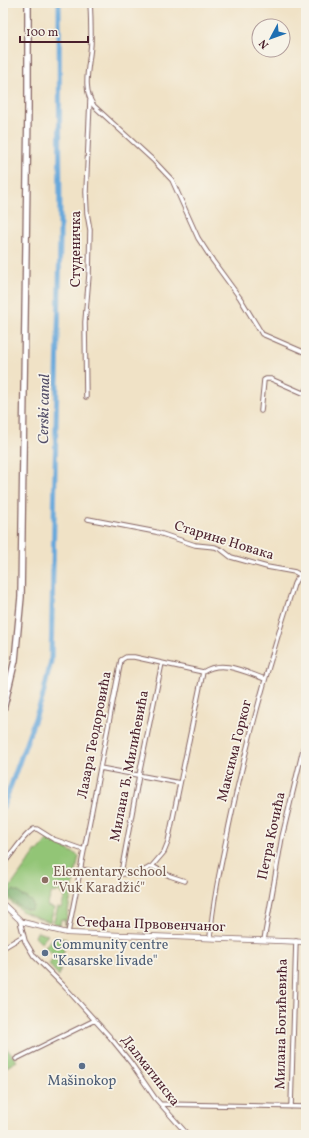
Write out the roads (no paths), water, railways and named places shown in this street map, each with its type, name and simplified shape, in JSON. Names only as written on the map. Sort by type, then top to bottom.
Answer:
[{"type":"main road","points":[[3,710],[16,651],[20,620],[22,578],[29,67],[28,3]]},
{"type":"street","name":"Студеничка","points":[[86,397],[85,322],[89,276],[90,230],[87,213],[86,192],[90,100],[87,81],[91,44],[90,3]]},
{"type":"street","points":[[90,100],[94,106],[154,161],[172,180],[198,238],[240,298],[262,334],[306,353]]},
{"type":"street","points":[[260,411],[264,380],[266,379],[271,379],[303,393],[306,390]]},
{"type":"street","name":"Старине Новака","points":[[88,520],[156,532],[195,545],[215,547],[232,556],[304,575]]},
{"type":"street","name":"Максима Горког","points":[[210,938],[214,903],[243,759],[265,679],[294,584],[296,580],[304,575]]},
{"type":"street","name":"Лазара Теодоровића","points":[[68,933],[121,660],[129,657],[203,672]]},
{"type":"street","name":"Милана Ђ. Милићевића","points":[[121,874],[139,775],[162,663]]},
{"type":"street","points":[[80,869],[121,874],[142,871],[152,866],[162,856],[166,848],[203,672],[212,667],[220,666],[235,669],[265,679]]},
{"type":"street","name":"Петра Кочића","points":[[264,940],[282,837],[306,737]]},
{"type":"street","points":[[100,768],[180,783]]},
{"type":"street","points":[[3,864],[27,834],[34,829],[84,850]]},
{"type":"street","points":[[152,866],[170,876],[185,881]]},
{"type":"street","name":"Стефана Првовенчаног","points":[[3,904],[20,920],[28,924],[68,933],[306,942]]},
{"type":"street","name":"Далматинска","points":[[20,920],[28,947],[34,956],[95,1020],[131,1063],[161,1104],[188,1135]]},
{"type":"street","points":[[3,948],[24,936]]},
{"type":"street","name":"Милана Богићевића","points":[[291,1107],[296,941]]},
{"type":"street","points":[[16,1059],[95,1020]]},
{"type":"street","points":[[161,1104],[306,1107]]},
{"type":"waterway","name":"Cerski canal","points":[[3,807],[42,699],[51,661],[60,240],[59,3]]},
{"type":"place","name":"Elementary school \"Vuk Karadžić\"","points":[[45,880]]},
{"type":"place","name":"Community centre \"Kasarske livade\"","points":[[45,953]]},
{"type":"place","name":"Mašinokop","points":[[82,1066]]}]
